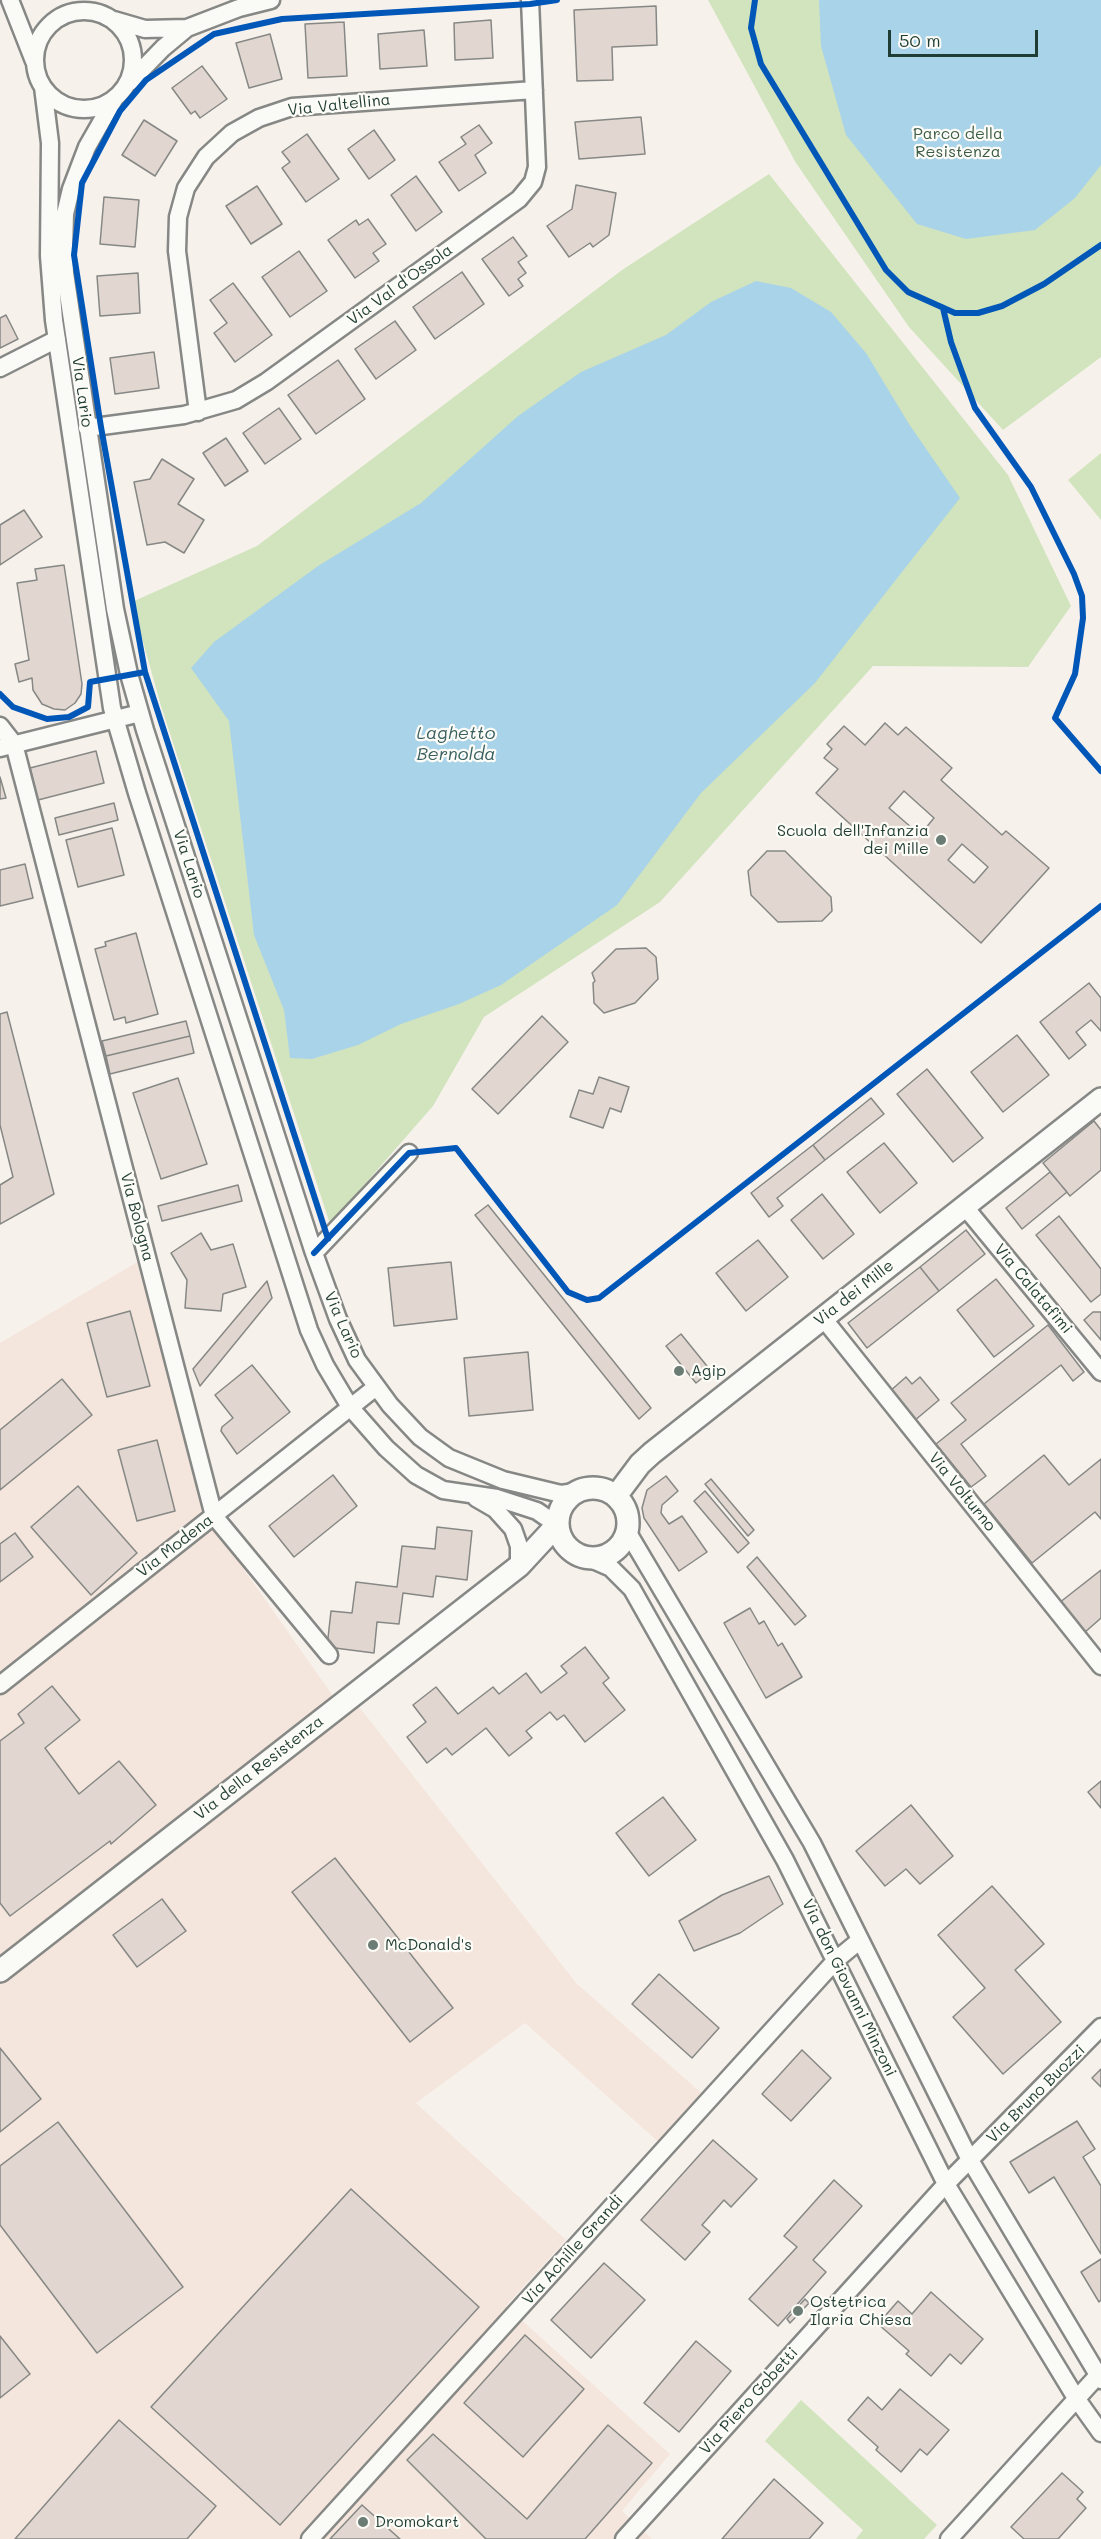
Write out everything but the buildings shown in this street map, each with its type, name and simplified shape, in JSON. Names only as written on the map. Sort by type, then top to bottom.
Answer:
[{"type":"street","points":[[10,0],[43,87],[60,103],[82,109],[105,105],[187,28]]},
{"type":"street","points":[[85,0],[119,26],[130,46],[132,69],[119,94]]},
{"type":"street","points":[[35,65],[36,49],[43,34],[54,22],[68,14],[84,11],[145,29],[187,28],[239,8],[271,0]]},
{"type":"street","name":"Via Val d'Ossola","points":[[87,428],[128,424],[198,412],[236,400],[266,382],[519,199],[533,182],[537,167],[530,0]]},
{"type":"street","name":"Via Lario","points":[[43,87],[50,143],[49,256],[57,339],[103,656],[115,720],[301,1306],[325,1365],[350,1407],[380,1442],[416,1475],[443,1490],[516,1503],[537,1511],[557,1526]]},
{"type":"street","name":"Via Valtellina","points":[[198,412],[177,250],[178,217],[186,189],[206,157],[214,149],[232,133],[259,118],[292,107],[534,90]]},
{"type":"street","name":"Via Lario","points":[[119,94],[84,155],[67,203],[64,222],[65,273],[115,609],[140,713],[314,1253],[344,1335],[357,1360],[376,1387],[420,1437],[449,1458],[503,1480],[561,1494],[575,1492]]},
{"type":"street","points":[[0,368],[57,339]]},
{"type":"street","points":[[0,726],[7,746],[140,713]]},
{"type":"street","name":"Via Bologna","points":[[7,746],[214,1516],[328,1655]]},
{"type":"street","name":"Via dei Mille","points":[[616,1496],[645,1458],[1101,1100]]},
{"type":"street","points":[[314,1253],[409,1153]]},
{"type":"street","name":"Via Calatafimi","points":[[965,1207],[1101,1372]]},
{"type":"street","name":"Via Volturno","points":[[823,1318],[1101,1666]]},
{"type":"street","name":"Via Modena","points":[[0,1685],[376,1387]]},
{"type":"street","points":[[594,1487],[616,1496],[627,1515],[627,1532],[621,1544],[612,1552],[597,1558],[586,1557],[571,1551],[557,1526],[564,1503],[575,1492],[594,1487]]},
{"type":"street","name":"Via Lario","points":[[460,1494],[488,1504],[508,1523],[518,1541],[519,1566]]},
{"type":"street","name":"Via della Resistenza","points":[[0,1971],[519,1566],[557,1526]]},
{"type":"street","name":"Via don Giovanni Minzoni","points":[[627,1532],[812,1843],[970,2160],[1100,2376]]},
{"type":"street","name":"Via della Resistenza","points":[[519,1566],[548,1556],[586,1557]]},
{"type":"street","name":"Via don Giovanni Minzoni","points":[[586,1557],[611,1568],[632,1589],[785,1860],[946,2184],[1076,2398],[1101,2433]]},
{"type":"street","name":"Via Achille Grandi","points":[[310,2539],[836,1960],[859,1941]]},
{"type":"street","name":"Via Bruno Buozzi","points":[[946,2184],[1101,2027]]},
{"type":"street","name":"Via Piero Gobetti","points":[[624,2539],[946,2184]]},
{"type":"street","points":[[949,2539],[1076,2398],[1100,2376]]},
{"type":"shaded area","points":[[139,1261],[210,1521],[333,1696],[356,1703],[577,1984],[706,2097],[663,2146],[525,2023],[416,2103],[566,2240],[506,2306],[670,2454],[622,2511],[652,2539],[0,2539],[0,1343]]},
{"type":"green space","name":"Parco della Resistenza","points":[[708,0],[1101,0],[1101,357],[1003,430],[909,327],[796,163]]},
{"type":"green space","name":"Laghetto Bernolda","points":[[769,174],[1008,475],[1071,606],[1028,667],[873,666],[660,902],[484,1017],[433,1106],[330,1224],[161,706],[132,602],[257,546],[622,270]]},
{"type":"green space","points":[[1101,453],[1101,520],[1068,480]]},
{"type":"green space","points":[[801,2400],[937,2525],[924,2539],[856,2539],[863,2530],[765,2441]]},
{"type":"water","points":[[819,0],[1101,0],[1101,165],[1075,198],[1035,230],[966,239],[917,224],[846,135],[821,46]]},
{"type":"water","name":"Laghetto Bernolda","points":[[756,281],[791,288],[831,312],[866,353],[909,424],[960,498],[815,683],[701,793],[617,905],[501,985],[459,1004],[401,1024],[358,1045],[312,1059],[290,1058],[284,1010],[254,935],[229,721],[191,668],[214,642],[318,566],[421,503],[518,416],[581,372],[666,335],[711,302]]},
{"type":"cycle path","points":[[145,672],[101,427],[74,255],[82,183],[120,111],[146,80],[214,34],[282,19],[530,4],[557,0]]},
{"type":"cycle path","points":[[755,0],[751,28],[761,64],[886,270],[908,292],[955,313],[978,313],[1002,306],[1044,284],[1101,245]]},
{"type":"cycle path","points":[[943,308],[951,342],[975,408],[1031,487],[1074,574],[1082,596],[1083,618],[1075,674],[1055,718],[1101,771]]},
{"type":"cycle path","points":[[0,694],[13,707],[47,719],[69,717],[88,707],[90,682],[145,672],[328,1239]]},
{"type":"cycle path","points":[[314,1253],[409,1153],[456,1148],[568,1292],[587,1300],[599,1298],[1101,906]]},
{"type":"place","name":"Scuola dell'Infanzia dei Mille","points":[[941,840]]},
{"type":"place","name":"Agip","points":[[679,1371]]},
{"type":"place","name":"McDonald's","points":[[373,1945]]},
{"type":"place","name":"Ostetrica Ilaria Chiesa","points":[[798,2311]]},
{"type":"place","name":"Dromokart","points":[[363,2522]]}]
